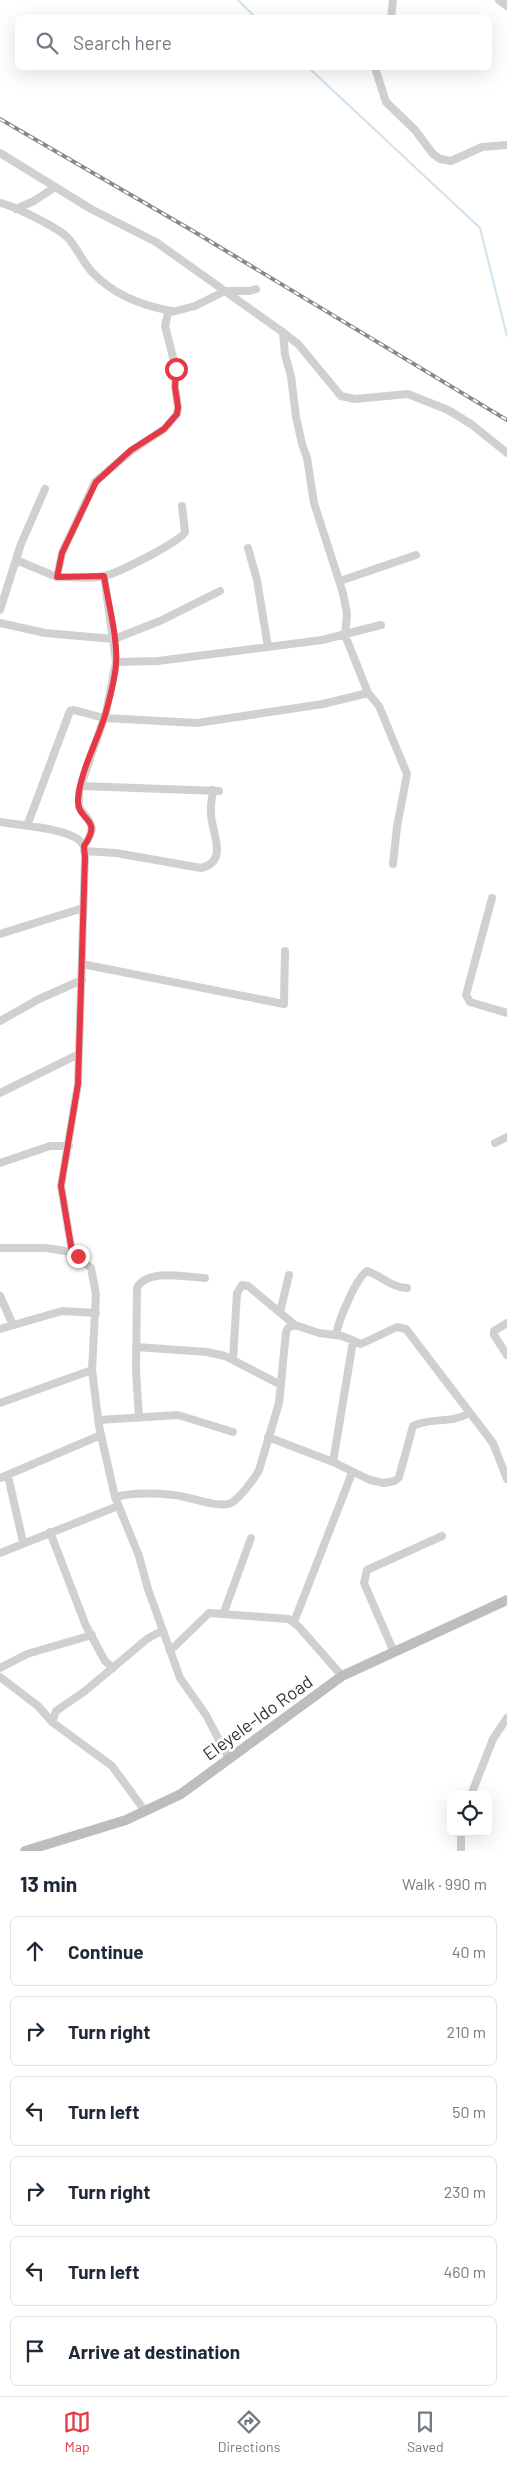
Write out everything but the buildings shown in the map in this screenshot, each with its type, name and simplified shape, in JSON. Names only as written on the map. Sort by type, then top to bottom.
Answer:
[{"type":"main road","name":"Eleyele-Ido Road","points":[[25,1851],[126,1820],[181,1794],[342,1676],[393,1650],[507,1600]]},
{"type":"street","points":[[391,15],[393,0]]},
{"type":"street","points":[[500,0],[507,6]]},
{"type":"street","points":[[375,70],[386,102],[415,130],[433,154],[444,161],[451,161],[482,147],[507,145]]},
{"type":"street","points":[[0,153],[91,209],[156,242],[283,332],[298,344],[341,396],[355,399],[408,394],[448,410],[471,424],[507,453]]},
{"type":"street","points":[[16,209],[34,201],[55,187]]},
{"type":"street","points":[[0,203],[16,209],[65,235],[92,272],[131,300],[149,307],[172,311],[195,306],[225,292],[256,289]]},
{"type":"street","points":[[57,577],[62,553],[96,482],[131,450],[164,429],[177,414],[176,369],[165,326],[165,319],[172,311]]},
{"type":"street","points":[[283,332],[296,417],[307,458],[314,503],[340,581],[347,614],[345,635],[368,693],[379,706],[407,774],[397,826],[393,864]]},
{"type":"street","points":[[0,610],[16,560],[45,489]]},
{"type":"street","points":[[16,560],[42,573],[57,577],[104,576],[145,559],[184,536],[182,506]]},
{"type":"street","points":[[248,548],[257,580],[268,646]]},
{"type":"street","points":[[340,581],[416,555]]},
{"type":"street","points":[[72,1252],[61,1191],[77,1099],[82,980],[84,848],[92,827],[78,805],[81,786],[104,718],[116,662],[104,576]]},
{"type":"street","points":[[0,623],[45,633],[114,639],[160,621],[220,591]]},
{"type":"street","points":[[116,662],[158,661],[268,646],[345,635],[381,625]]},
{"type":"street","points":[[26,826],[52,762],[68,714],[74,710],[104,718],[166,723],[219,722],[323,704],[368,693]]},
{"type":"street","points":[[0,822],[65,833],[77,838],[84,848],[201,868],[210,866],[218,856],[211,812],[216,790],[180,791],[81,786]]},
{"type":"street","points":[[492,898],[466,995],[470,1002],[507,1013]]},
{"type":"street","points":[[0,934],[83,908]]},
{"type":"street","points":[[82,964],[284,1004],[285,951]]},
{"type":"street","points":[[0,1021],[38,999],[82,980]]},
{"type":"street","points":[[0,1093],[79,1054]]},
{"type":"street","points":[[494,1143],[507,1136]]},
{"type":"street","points":[[0,1163],[50,1146],[69,1146]]},
{"type":"street","points":[[0,1248],[46,1248],[72,1252],[86,1262],[94,1275],[96,1313],[92,1370],[101,1435],[115,1497],[139,1556],[180,1678],[206,1715],[230,1759]]},
{"type":"street","points":[[336,1334],[339,1322],[359,1276],[367,1271],[377,1274],[395,1288],[407,1288]]},
{"type":"street","points":[[280,1312],[289,1275]]},
{"type":"street","points":[[139,1418],[136,1300],[140,1283],[149,1277],[205,1278]]},
{"type":"street","points":[[233,1360],[240,1287],[244,1285],[248,1286],[295,1325],[319,1333],[336,1334],[364,1344],[397,1327],[406,1329],[493,1443],[507,1479]]},
{"type":"street","points":[[0,1296],[7,1317],[13,1325]]},
{"type":"street","points":[[0,1329],[62,1311],[96,1313]]},
{"type":"street","points":[[507,1323],[494,1331],[507,1355]]},
{"type":"street","points":[[115,1497],[130,1494],[175,1495],[212,1502],[231,1503],[255,1478],[279,1403],[286,1332],[291,1326],[295,1325]]},
{"type":"street","points":[[333,1462],[353,1341]]},
{"type":"street","points":[[136,1347],[196,1349],[233,1360],[281,1385]]},
{"type":"street","points":[[0,1403],[92,1370]]},
{"type":"street","points":[[268,1437],[333,1462],[352,1473],[384,1483],[395,1481],[402,1470],[413,1426],[420,1422],[454,1419],[469,1413]]},
{"type":"street","points":[[99,1420],[178,1415],[233,1432]]},
{"type":"street","points":[[23,1542],[4,1477],[101,1435]]},
{"type":"street","points":[[294,1622],[352,1473]]},
{"type":"street","points":[[0,1553],[23,1542],[85,1521],[118,1506]]},
{"type":"street","points":[[50,1532],[86,1626],[105,1661],[113,1668]]},
{"type":"street","points":[[393,1650],[364,1583],[367,1570],[442,1536]]},
{"type":"street","points":[[224,1612],[251,1538]]},
{"type":"street","points":[[170,1650],[207,1614],[224,1612],[280,1617],[294,1622],[342,1676]]},
{"type":"street","points":[[52,1722],[56,1711],[113,1668],[147,1639],[163,1630]]},
{"type":"street","points":[[0,1668],[26,1654],[92,1635]]},
{"type":"street","points":[[0,1677],[38,1706],[52,1722],[112,1766],[145,1811]]},
{"type":"street","points":[[473,1791],[494,1739],[507,1718]]},
{"type":"street","points":[[461,1836],[461,1851]]},
{"type":"waterway","points":[[238,0],[253,15]]},
{"type":"waterway","points":[[311,70],[480,228],[507,336]]},
{"type":"railway","points":[[0,119],[193,231],[507,420]]},
{"type":"route","points":[[78,1256],[72,1252],[61,1186],[77,1099],[82,980],[84,846],[90,836],[92,827],[87,816],[82,814],[78,802],[84,772],[106,712],[115,674],[116,649],[104,576],[57,577],[58,564],[99,478],[131,450],[164,429],[177,414],[176,369]]}]
